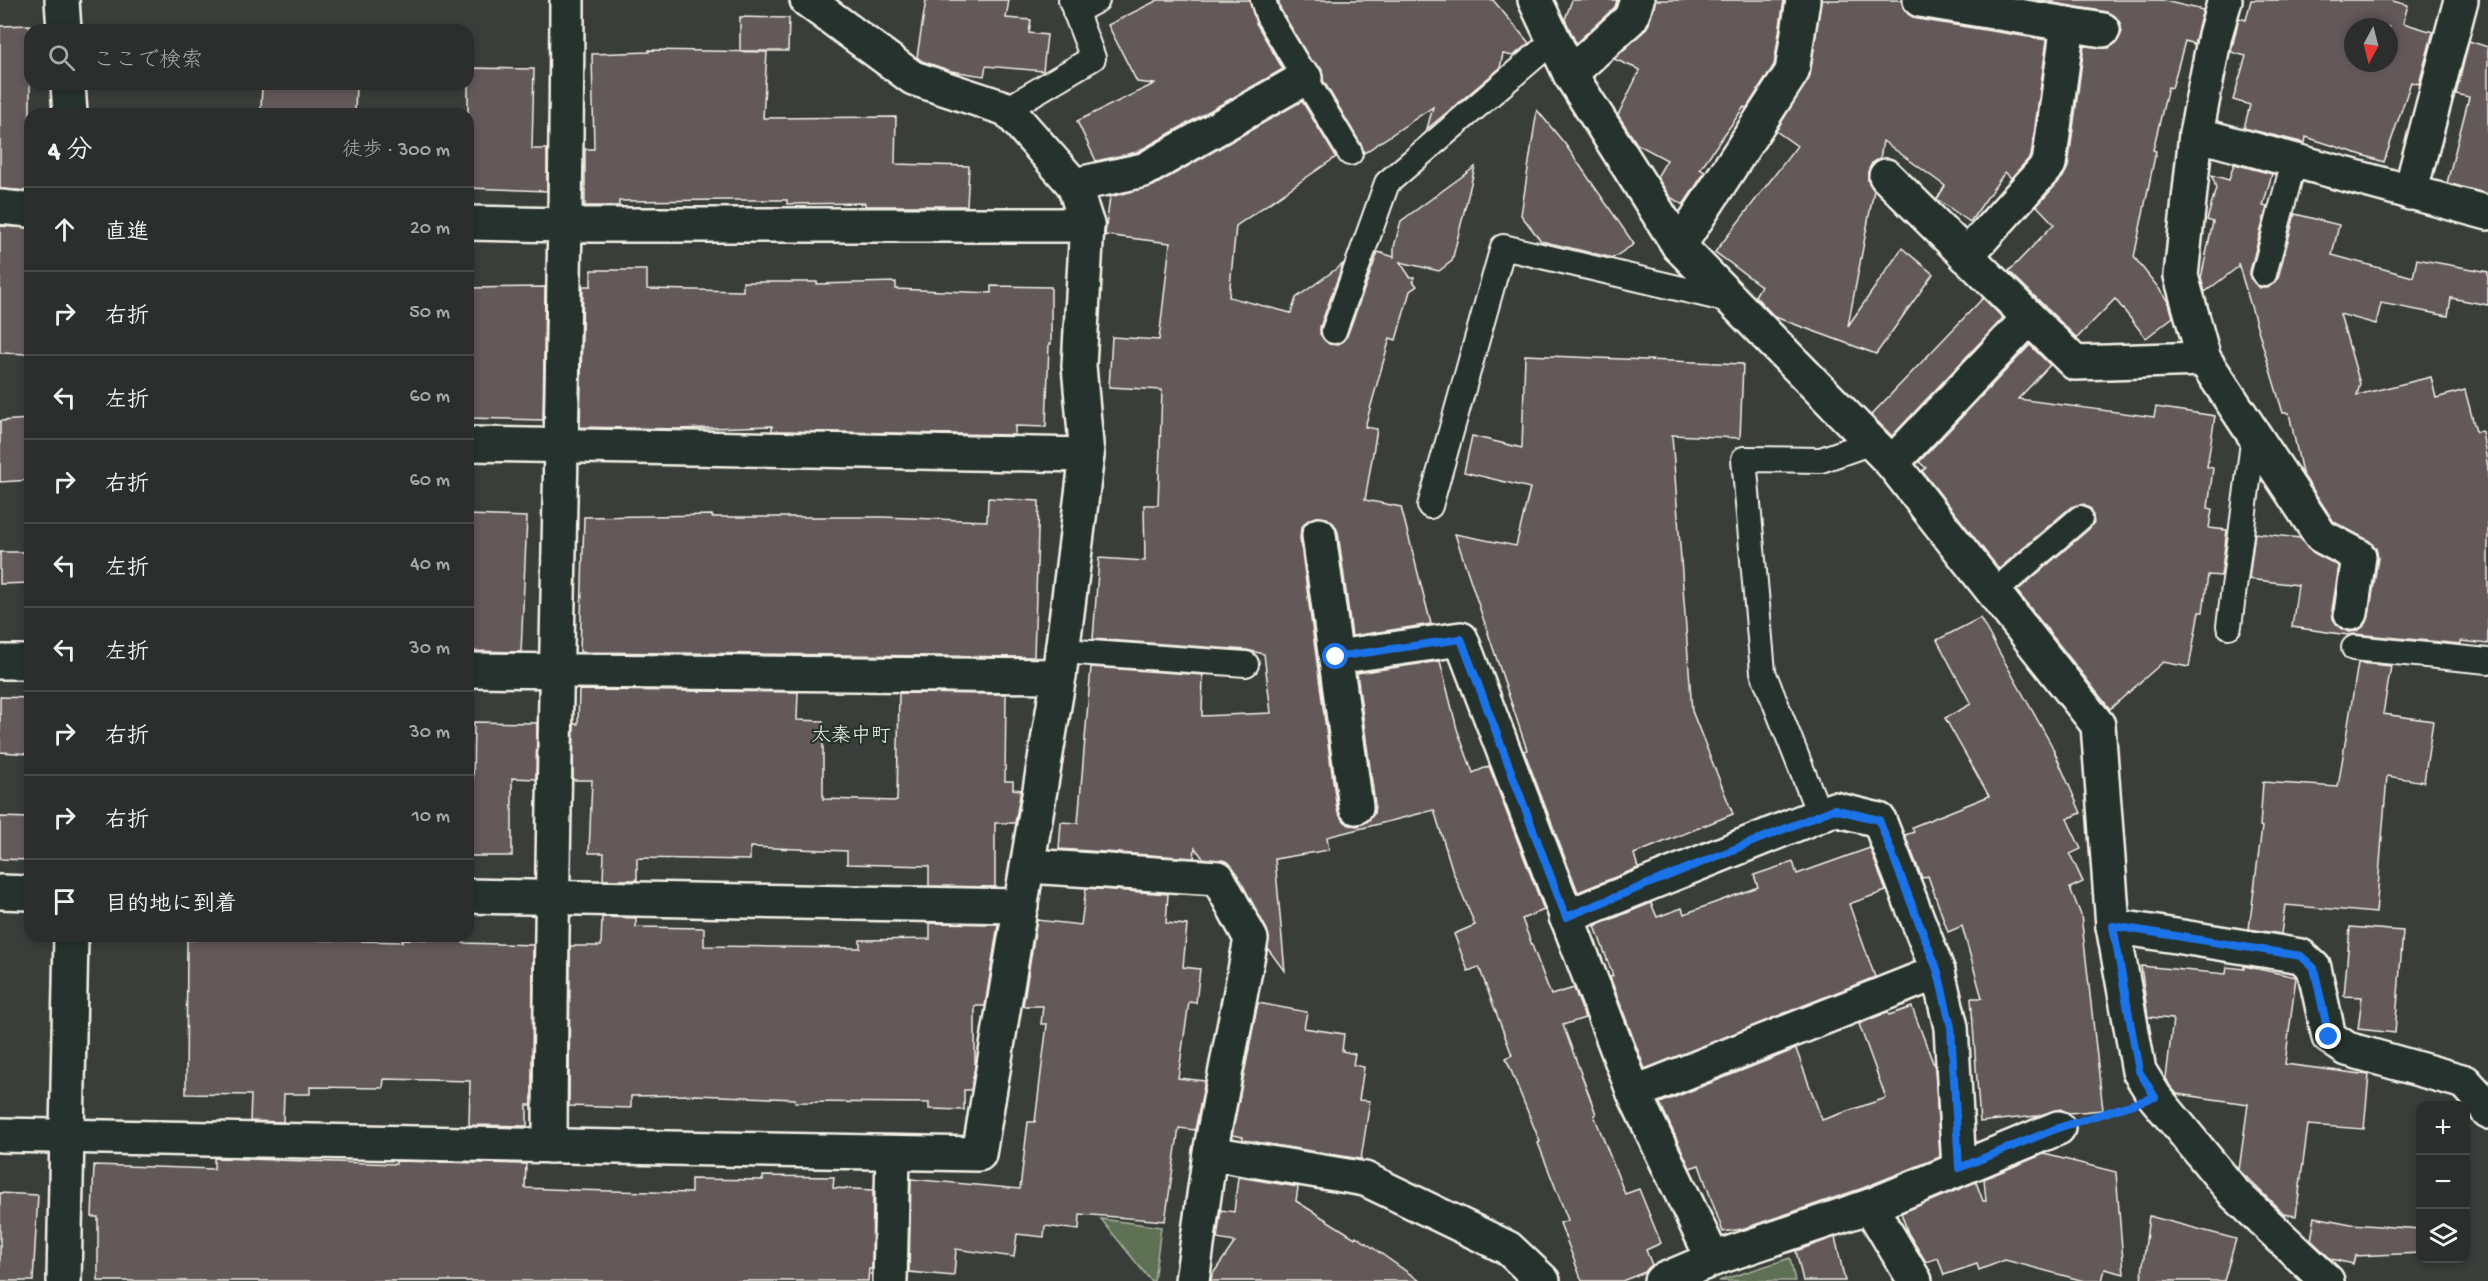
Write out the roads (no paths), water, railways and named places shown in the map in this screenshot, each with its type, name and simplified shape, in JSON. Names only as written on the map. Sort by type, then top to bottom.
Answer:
[{"type":"street","points":[[62,0],[64,24]]},
{"type":"street","points":[[550,1146],[555,672],[567,225],[567,0]]},
{"type":"street","points":[[0,1135],[979,1154],[1061,663],[1087,455],[1079,366],[1088,225],[1074,185],[1006,109],[913,78],[807,0]]},
{"type":"street","points":[[1535,0],[1570,74],[1679,246],[1882,452],[2098,725],[2113,926],[2139,1071],[2155,1097],[2235,1194],[2327,1281]]},
{"type":"street","points":[[1570,74],[1631,18],[1637,0]]},
{"type":"street","points":[[1679,246],[1792,72],[1803,0]]},
{"type":"street","points":[[1920,0],[2103,30]]},
{"type":"street","points":[[2225,0],[2215,35],[2196,134],[2181,276],[2204,359],[2321,536],[2359,556],[2351,613]]},
{"type":"street","points":[[2410,193],[2461,0]]},
{"type":"street","points":[[1966,256],[2049,165],[2068,24]]},
{"type":"street","points":[[1074,185],[1144,170],[1305,78]]},
{"type":"street","points":[[68,90],[70,108]]},
{"type":"street","points":[[2196,134],[2488,213]]},
{"type":"street","points":[[1886,176],[2074,363],[2204,359]]},
{"type":"street","points":[[0,207],[24,209]]},
{"type":"street","points":[[474,223],[1088,225]]},
{"type":"street","points":[[1882,452],[2029,318]]},
{"type":"street","points":[[474,444],[1087,455]]},
{"type":"street","points":[[1319,535],[1356,807]]},
{"type":"street","points":[[1336,657],[1461,639],[1634,1093],[1713,1259]]},
{"type":"street","points":[[0,662],[24,662]]},
{"type":"street","points":[[474,670],[555,672],[1061,663]]},
{"type":"street","points":[[1566,917],[1834,809],[1879,820],[1938,972],[1951,1027],[1959,1168]]},
{"type":"street","points":[[1028,866],[1218,878],[1251,939],[1210,1153],[1192,1281]]},
{"type":"street","points":[[0,892],[24,893]]},
{"type":"street","points":[[474,896],[1021,906]]},
{"type":"street","points":[[2113,926],[2301,956],[2314,968],[2329,1037],[2347,1048],[2465,1082],[2484,1103],[2488,1112]]},
{"type":"street","points":[[64,1281],[71,942]]},
{"type":"street","points":[[1634,1093],[1938,972]]},
{"type":"street","points":[[1661,1281],[1713,1259],[1870,1206],[2058,1128]]},
{"type":"street","points":[[1210,1153],[1365,1179],[1508,1248],[1543,1281]]},
{"type":"street","points":[[893,1154],[894,1278]]},
{"type":"street","points":[[1870,1206],[1915,1281]]},
{"type":"lane","points":[[1006,109],[1093,58],[1073,6],[1098,0]]},
{"type":"lane","points":[[1263,0],[1268,16],[1350,153]]},
{"type":"lane","points":[[1334,331],[1387,183],[1554,40]]},
{"type":"lane","points":[[2264,274],[2294,161]]},
{"type":"lane","points":[[1430,506],[1503,247],[1733,301]]},
{"type":"lane","points":[[2229,626],[2254,435]]},
{"type":"lane","points":[[1820,816],[1763,672],[1744,459],[1821,460],[1882,452]]},
{"type":"lane","points":[[1993,593],[2080,518]]},
{"type":"lane","points":[[2355,648],[2488,661]]},
{"type":"lane","points":[[1061,663],[1246,664]]},
{"type":"district","name":"太秦中町","points":[[851,734]]}]
